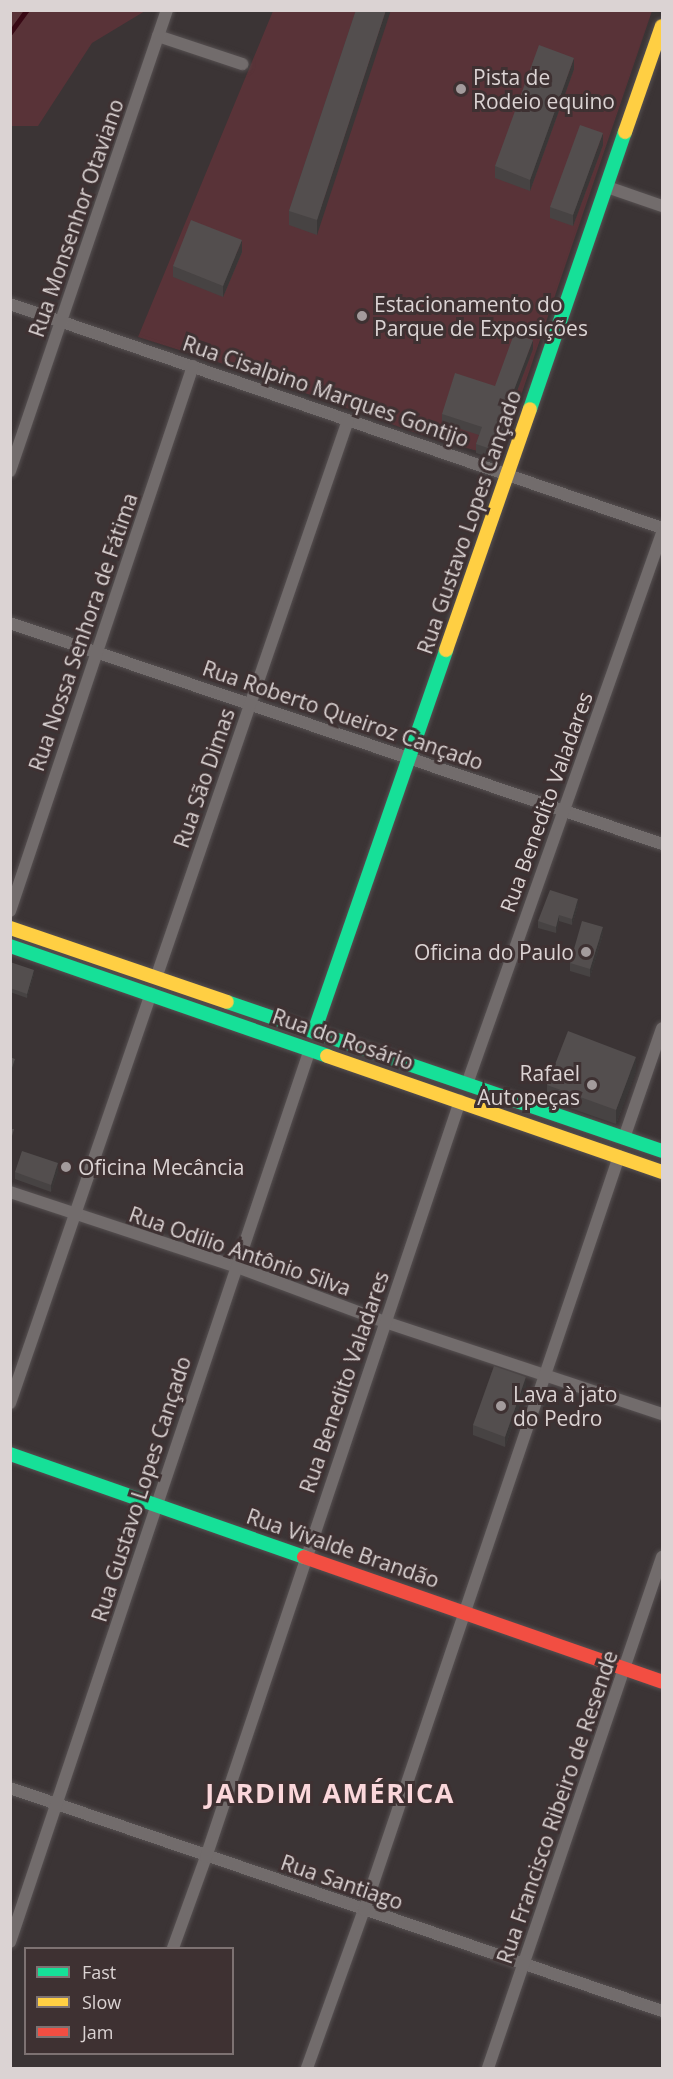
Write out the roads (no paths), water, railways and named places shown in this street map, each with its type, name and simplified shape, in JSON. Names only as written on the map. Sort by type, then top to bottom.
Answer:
[{"type":"main road","name":"Rua Gustavo Lopes Cançado","points":[[314,1032],[663,26]]},
{"type":"main road","name":"Rua do Rosário","points":[[10,928],[663,1151]]},
{"type":"main road","name":"Rua do Rosário","points":[[10,946],[663,1172]]},
{"type":"main road","name":"Rua Vivalde Brandão","points":[[10,1454],[663,1682]]},
{"type":"street","name":"Rua Monsenhor Otaviano","points":[[10,471],[167,10]]},
{"type":"street","points":[[158,36],[242,64]]},
{"type":"street","points":[[607,187],[663,206]]},
{"type":"street","name":"Rua Cisalpino Marques Gontijo","points":[[10,304],[62,320],[663,531]]},
{"type":"street","name":"Rua Nossa Senhora de Fátima","points":[[10,911],[193,366]]},
{"type":"street","name":"Rua São Dimas","points":[[156,978],[348,420]]},
{"type":"street","name":"Rua Benedito Valadares","points":[[467,1084],[663,531]]},
{"type":"street","name":"Rua Roberto Queiroz Cançado","points":[[10,623],[663,844]]},
{"type":"street","points":[[10,1403],[151,994]]},
{"type":"street","points":[[624,1138],[663,1028]]},
{"type":"street","name":"Rua Gustavo Lopes Cançado","points":[[10,1942],[159,1505],[310,1049]]},
{"type":"street","name":"Rua Benedito Valadares","points":[[173,1947],[207,1857],[460,1101]]},
{"type":"street","points":[[307,2068],[364,1910],[619,1156]]},
{"type":"street","name":"Rua Odílio Antônio Silva","points":[[10,1192],[237,1267],[385,1322],[663,1414]]},
{"type":"street","name":"Rua Francisco Ribeiro de Resende","points":[[488,2068],[663,1557]]},
{"type":"street","name":"Rua Santiago","points":[[10,1788],[663,2011]]},
{"type":"waterway","points":[[10,33],[27,10]]},
{"type":"place","name":"Pista de Rodeio equino","points":[[461,89]]},
{"type":"place","name":"Estacionamento do Parque de Exposições","points":[[362,316]]},
{"type":"place","name":"Oficina do Paulo","points":[[586,952]]},
{"type":"place","name":"Rafael Autopeças","points":[[592,1085]]},
{"type":"place","name":"Oficina Mecância","points":[[66,1167]]},
{"type":"place","name":"Lava à jato do Pedro","points":[[501,1406]]},
{"type":"district","name":"JARDIM AMÉRICA","points":[[330,1793]]}]
